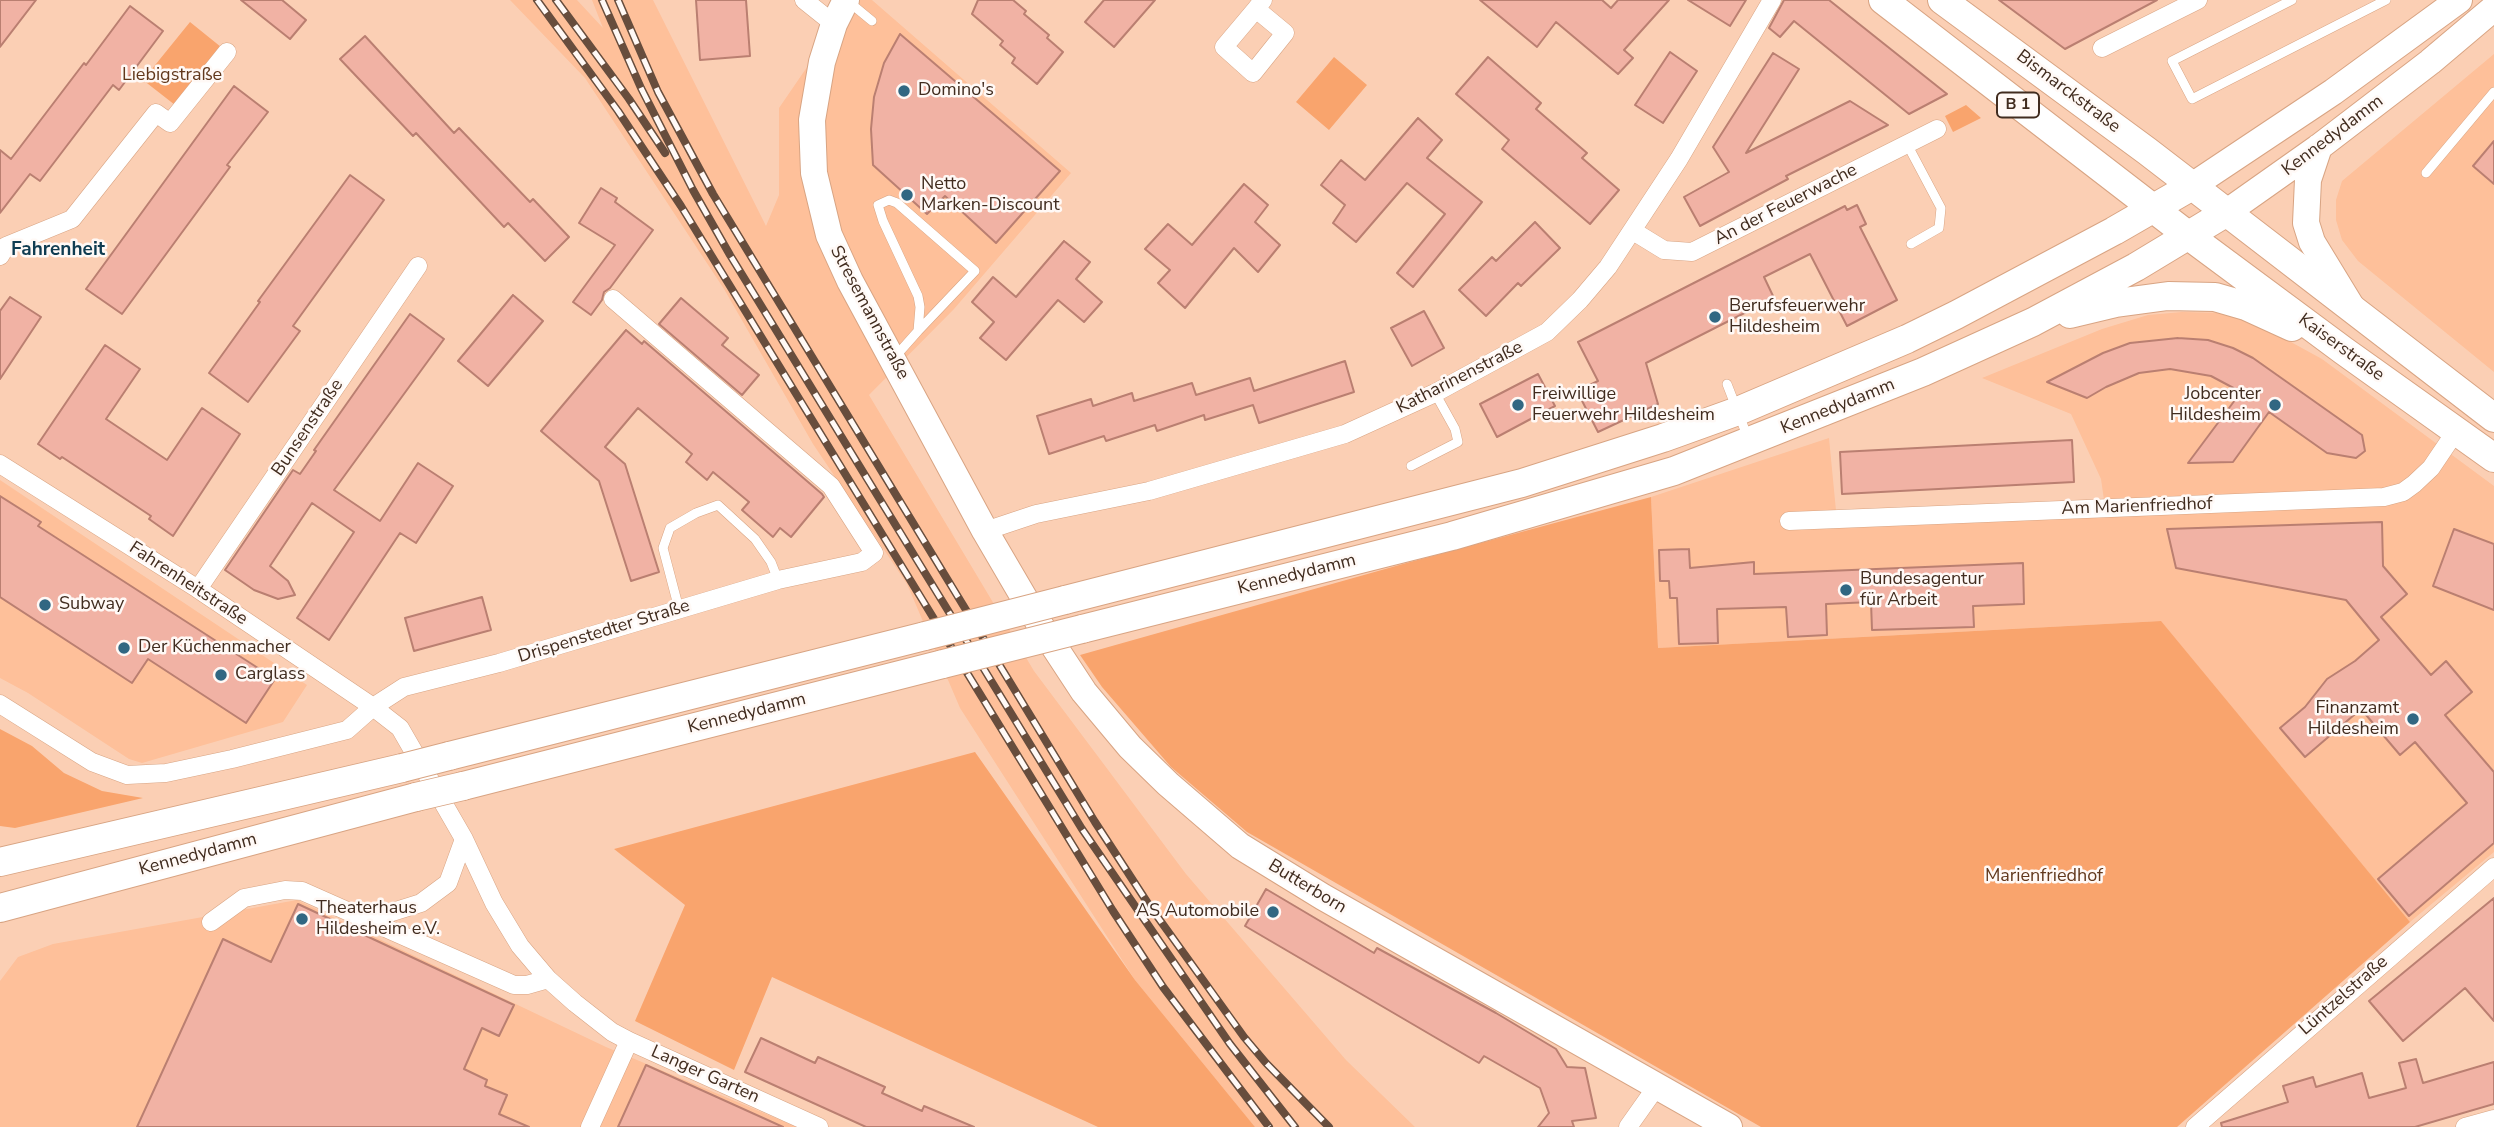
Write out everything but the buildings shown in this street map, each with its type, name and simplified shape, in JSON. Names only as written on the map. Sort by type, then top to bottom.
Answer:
[{"type":"main road","name":"B 1","points":[[1883,0],[2189,236]]},
{"type":"main road","name":"Bismarckstraße","points":[[1942,0],[2192,186]]},
{"type":"main road","name":"B 1","points":[[2192,186],[2227,212]]},
{"type":"main road","name":"Kennedydamm","points":[[0,862],[402,768],[1522,483],[1738,411],[1907,340],[2192,186]]},
{"type":"main road","name":"Kennedydamm","points":[[0,908],[416,797],[1452,536],[1674,471],[1923,372],[2033,322],[2136,267],[2227,212]]},
{"type":"main road","name":"Kaiserstraße","points":[[2227,212],[2494,418]]},
{"type":"main road","name":"Kaiserstraße","points":[[2189,236],[2494,458]]},
{"type":"main road","points":[[2033,322],[2116,303],[2168,296],[2216,298],[2246,306],[2344,351]]},
{"type":"street","points":[[804,0],[834,24]]},
{"type":"street","name":"Stresemannstraße","points":[[846,0],[834,24],[815,92],[811,144],[814,173],[829,236],[838,259],[985,531]]},
{"type":"street","name":"Katharinenstraße","points":[[985,531],[1037,514],[1149,491],[1345,434],[1436,393],[1547,332],[1580,300],[1608,267],[1633,231],[1679,159],[1772,0]]},
{"type":"street","points":[[2102,48],[2198,0]]},
{"type":"street","name":"Kennedydamm","points":[[2192,186],[2333,92],[2459,0]]},
{"type":"street","name":"Kennedydamm","points":[[2227,212],[2319,147],[2494,9]]},
{"type":"street","points":[[0,256],[6,246],[72,219],[156,113],[170,123],[227,52]]},
{"type":"street","name":"An der Feuerwache","points":[[1633,231],[1664,250],[1692,252],[1937,129]]},
{"type":"street","points":[[2319,147],[2308,180],[2306,223],[2312,242],[2354,310]]},
{"type":"street","name":"Bunsenstraße","points":[[198,589],[418,266]]},
{"type":"street","name":"Drispenstedter Straße","points":[[0,704],[92,762],[127,775],[166,773],[347,730],[373,707],[404,687],[499,663],[778,580],[862,562],[874,553],[831,486],[613,299]]},
{"type":"street","name":"Am Marienfriedhof","points":[[1789,521],[2384,497],[2403,492],[2414,484],[2431,468],[2456,431]]},
{"type":"street","name":"Fahrenheitstraße","points":[[0,464],[198,589],[373,707]]},
{"type":"street","name":"Butterborn","points":[[985,531],[1084,692],[1130,747],[1215,827],[1312,891],[1729,1127]]},
{"type":"street","name":"Langer Garten","points":[[373,707],[400,728],[464,839],[494,903],[520,946],[548,979],[598,1022],[629,1041],[819,1127]]},
{"type":"street","points":[[367,920],[421,903],[448,883],[464,839]]},
{"type":"street","name":"Lüntzelstraße","points":[[2195,1127],[2494,867]]},
{"type":"street","points":[[211,922],[244,898],[285,890],[302,891],[514,985],[527,985],[548,979]]},
{"type":"street","name":"Langer Garten","points":[[590,1127],[629,1041]]},
{"type":"street","points":[[1628,1127],[1657,1086]]},
{"type":"street","points":[[2465,1127],[2492,1122]]},
{"type":"lane","points":[[846,0],[872,21]]},
{"type":"lane","points":[[2292,0],[2172,61],[2192,99],[2386,0]]},
{"type":"lane","points":[[2426,173],[2494,92]]},
{"type":"lane","points":[[1907,144],[1941,208],[1939,228],[1911,244]]},
{"type":"lane","points":[[893,360],[975,271],[897,203],[889,200],[877,205],[918,296],[918,331]]},
{"type":"lane","points":[[1727,384],[1749,442]]},
{"type":"lane","points":[[1411,466],[1447,450],[1458,442],[1455,429],[1436,393]]},
{"type":"lane","points":[[679,609],[663,548],[670,528],[696,513],[718,505],[755,539],[771,562],[778,580]]},
{"type":"shaded area","points":[[510,0],[577,0],[603,28],[592,0],[653,0],[766,226],[779,195],[779,108],[853,0],[872,0],[1071,173],[954,309],[869,395],[1034,671],[1186,874],[1346,1060],[1415,1127],[1255,1127],[1135,980],[960,708],[907,584],[813,444],[724,289],[585,78]]},
{"type":"shaded area","points":[[2494,54],[2494,372],[2358,261],[2342,240],[2336,220],[2336,200],[2342,181]]},
{"type":"shaded area","points":[[2182,312],[2225,313],[2269,330],[2322,359],[2494,486],[2494,852],[2410,922],[2160,621],[1658,648],[1651,497],[1829,438],[1837,521],[2106,514],[2101,479],[2071,414],[1982,378],[2102,329],[2148,315]]},
{"type":"shaded area","points":[[0,480],[307,685],[283,722],[142,763],[129,759],[28,693],[0,678]]},
{"type":"shaded area","points":[[297,900],[606,1047],[797,1127],[0,1127],[0,981],[18,957],[53,944]]},
{"type":"green space","name":"Liebigstraße","points":[[190,22],[221,47],[175,105],[143,80]]},
{"type":"green space","points":[[1334,57],[1367,85],[1329,130],[1296,102]]},
{"type":"green space","points":[[1966,105],[1981,118],[1953,132],[1945,116]]},
{"type":"green space","name":"Marienfriedhof","points":[[1651,497],[1658,648],[2161,621],[2410,922],[2177,1127],[1761,1127],[1247,832],[1171,767],[1102,687],[1080,655]]},
{"type":"green space","points":[[0,729],[32,746],[64,773],[102,791],[143,798],[15,828],[0,826]]},
{"type":"green space","points":[[975,752],[1135,980],[1255,1127],[1098,1127],[772,977],[734,1070],[635,1021],[685,905],[614,849]]},
{"type":"railway","points":[[537,0],[618,111],[681,206],[1113,911],[1163,987],[1269,1127]]},
{"type":"railway","points":[[556,0],[665,153]]},
{"type":"railway","points":[[602,0],[641,88],[730,255],[1082,829],[1230,1044],[1295,1127]]},
{"type":"railway","points":[[618,0],[658,92],[713,194],[1095,822],[1149,905],[1244,1037],[1329,1127]]},
{"type":"place","name":"Domino's","points":[[904,91]]},
{"type":"place","name":"Netto Marken-Discount","points":[[907,195]]},
{"type":"place","name":"Berufsfeuerwehr Hildesheim","points":[[1715,317]]},
{"type":"place","name":"Freiwillige Feuerwehr Hildesheim","points":[[1518,405]]},
{"type":"place","name":"Jobcenter Hildesheim","points":[[2275,405]]},
{"type":"place","name":"Bundesagentur für Arbeit","points":[[1846,590]]},
{"type":"place","name":"Subway","points":[[45,605]]},
{"type":"place","name":"Der Küchenmacher","points":[[124,648]]},
{"type":"place","name":"Carglass","points":[[221,675]]},
{"type":"place","name":"Finanzamt Hildesheim","points":[[2413,719]]},
{"type":"place","name":"AS Automobile","points":[[1273,912]]},
{"type":"place","name":"Theaterhaus Hildesheim e.V.","points":[[302,919]]},
{"type":"district","name":"Fahrenheit","points":[[58,250]]}]
